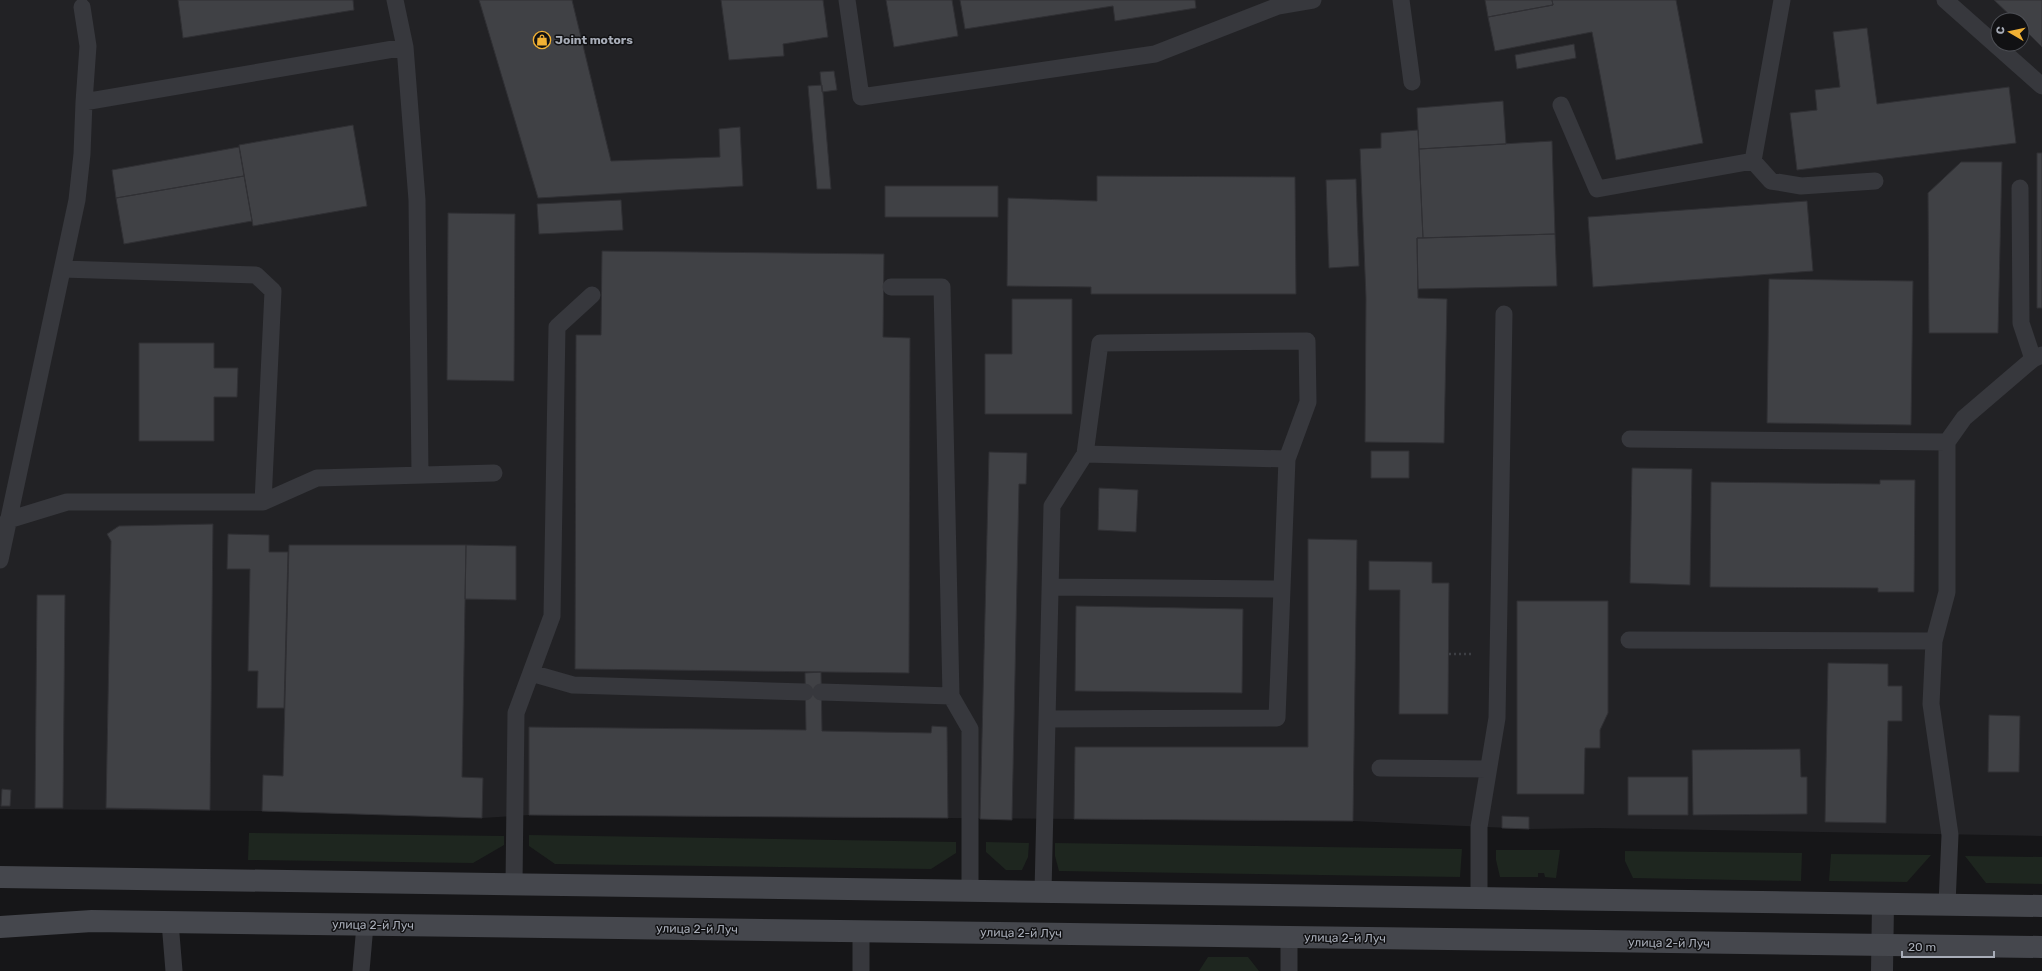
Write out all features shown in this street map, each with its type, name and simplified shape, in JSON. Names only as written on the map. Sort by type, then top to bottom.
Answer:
[{"type":"main road","points":[[0,877],[2042,906]]},
{"type":"main road","name":"улица 2-й Луч","points":[[0,928],[92,921],[2042,947]]},
{"type":"street","points":[[1882,971],[1883,904]]},
{"type":"lane","points":[[395,0],[405,47],[417,200],[420,475]]},
{"type":"lane","points":[[847,0],[860,97],[1155,54],[1278,6],[1313,0]]},
{"type":"lane","points":[[1401,0],[1412,82]]},
{"type":"lane","points":[[1753,161],[1782,0]]},
{"type":"lane","points":[[1945,0],[2042,86]]},
{"type":"lane","points":[[0,560],[49,339],[77,200],[82,154],[88,46],[82,7]]},
{"type":"lane","points":[[84,102],[405,47]]},
{"type":"lane","points":[[1561,105],[1596,189],[1753,161]]},
{"type":"lane","points":[[1753,161],[1771,181],[1800,186],[1875,181]]},
{"type":"lane","points":[[1947,904],[1950,835],[1931,704],[1934,641],[1947,592],[1947,442],[1964,418],[2038,357],[2021,323],[2020,188]]},
{"type":"lane","points":[[62,269],[256,275],[273,291],[263,502]]},
{"type":"lane","points":[[891,287],[942,287],[951,696],[970,729],[970,891]]},
{"type":"lane","points":[[514,885],[516,713],[552,616],[557,327],[592,295]]},
{"type":"lane","points":[[1478,898],[1479,827],[1496,718],[1504,314]]},
{"type":"lane","points":[[1043,892],[1050,586],[1052,506],[1084,454],[1100,343],[1308,341],[1308,402],[1287,459],[1277,718],[1047,719]]},
{"type":"lane","points":[[1630,439],[1947,442]]},
{"type":"lane","points":[[1084,454],[1287,459]]},
{"type":"lane","points":[[8,520],[67,502],[263,502],[316,478],[494,473]]},
{"type":"lane","points":[[1050,586],[1282,589]]},
{"type":"lane","points":[[1629,640],[1934,641]]},
{"type":"lane","points":[[532,672],[573,685],[951,696]]},
{"type":"lane","points":[[1380,768],[1488,770]]},
{"type":"lane","points":[[170,922],[174,971]]},
{"type":"lane","points":[[361,971],[365,924]]},
{"type":"lane","points":[[861,931],[861,971]]},
{"type":"lane","points":[[1289,937],[1289,971]]},
{"type":"shaded area","points":[[0,0],[2042,0],[2042,836],[1598,828],[1529,829],[1353,821],[529,815],[482,818],[262,811],[0,809]]},
{"type":"shaded area","points":[[249,833],[504,836],[504,845],[473,863],[248,860]]},
{"type":"shaded area","points":[[529,835],[956,842],[956,853],[931,869],[555,864],[529,846]]},
{"type":"shaded area","points":[[986,842],[1029,843],[1028,857],[1022,870],[1006,870],[986,852]]},
{"type":"shaded area","points":[[1055,843],[1462,849],[1460,877],[1059,871],[1055,856]]},
{"type":"shaded area","points":[[1496,850],[1560,850],[1556,878],[1545,877],[1544,873],[1538,873],[1538,877],[1500,877],[1496,860]]},
{"type":"shaded area","points":[[1625,851],[1802,853],[1801,881],[1633,878],[1625,861]]},
{"type":"shaded area","points":[[1831,854],[1931,855],[1907,882],[1829,881]]},
{"type":"shaded area","points":[[1965,856],[2042,857],[2042,884],[1986,883]]},
{"type":"shaded area","points":[[1208,957],[1248,957],[1259,971],[1199,971]]},
{"type":"building","points":[[178,0],[353,0],[354,10],[183,38]]},
{"type":"building","points":[[479,0],[572,0],[611,161],[720,157],[719,129],[740,127],[743,186],[538,198]]},
{"type":"building","points":[[721,0],[823,0],[828,37],[783,44],[784,56],[729,60]]},
{"type":"building","points":[[886,0],[952,0],[958,36],[894,47]]},
{"type":"building","points":[[960,0],[1195,0],[1196,8],[1115,21],[1113,6],[965,29]]},
{"type":"building","points":[[1485,0],[1552,0],[1553,5],[1488,17]]},
{"type":"building","points":[[1552,0],[1676,0],[1703,143],[1616,160],[1592,32],[1495,51],[1488,17],[1553,5]]},
{"type":"building","points":[[1994,0],[2042,0],[2042,47],[2030,35],[2030,12],[2007,12]]},
{"type":"building","points":[[1867,28],[1877,104],[2009,87],[2016,143],[1797,170],[1790,113],[1817,110],[1815,90],[1840,87],[1833,32]]},
{"type":"building","points":[[1574,44],[1576,58],[1517,69],[1515,55]]},
{"type":"building","points":[[834,71],[837,90],[822,92],[820,72]]},
{"type":"building","points":[[822,85],[831,189],[817,189],[808,86]]},
{"type":"building","points":[[1503,101],[1506,144],[1419,149],[1417,108]]},
{"type":"building","points":[[353,125],[367,206],[253,226],[239,145]]},
{"type":"building","points":[[1418,130],[1423,238],[1417,238],[1418,298],[1447,299],[1444,443],[1365,442],[1366,298],[1360,149],[1381,148],[1381,133]]},
{"type":"building","points":[[1552,141],[1555,234],[1423,238],[1419,149]]},
{"type":"building","points":[[239,147],[244,176],[116,198],[112,170]]},
{"type":"building","points":[[2037,153],[2042,153],[2042,308],[2037,308]]},
{"type":"building","points":[[1961,162],[2002,162],[1998,333],[1929,333],[1928,193]]},
{"type":"building","points":[[244,176],[252,221],[124,244],[116,198]]},
{"type":"building","points":[[1097,176],[1295,177],[1296,294],[1091,294],[1091,287],[1007,286],[1008,198],[1097,201]]},
{"type":"building","points":[[1356,179],[1359,266],[1329,268],[1326,180]]},
{"type":"building","points":[[885,186],[998,186],[998,217],[885,217]]},
{"type":"building","points":[[621,200],[623,230],[539,234],[537,204]]},
{"type":"building","points":[[1807,201],[1813,271],[1593,287],[1588,217]]},
{"type":"building","points":[[448,213],[515,214],[514,381],[447,380]]},
{"type":"building","points":[[1555,234],[1557,286],[1418,289],[1417,238]]},
{"type":"building","points":[[602,251],[884,254],[883,337],[910,338],[909,673],[575,669],[576,335],[601,335]]},
{"type":"building","points":[[1769,279],[1913,281],[1911,425],[1767,423]]},
{"type":"building","points":[[1012,299],[1072,299],[1072,414],[985,414],[985,354],[1012,354]]},
{"type":"building","points":[[139,343],[214,343],[214,368],[238,368],[237,397],[214,397],[214,441],[139,441]]},
{"type":"building","points":[[1371,451],[1409,451],[1409,478],[1371,478]]},
{"type":"building","points":[[989,452],[1027,453],[1026,484],[1019,484],[1012,820],[980,819]]},
{"type":"building","points":[[1632,468],[1692,469],[1690,585],[1630,583]]},
{"type":"building","points":[[1880,480],[1915,480],[1914,592],[1878,592],[1878,588],[1710,587],[1711,482],[1880,484]]},
{"type":"building","points":[[1099,488],[1138,490],[1136,532],[1098,530]]},
{"type":"building","points":[[213,524],[210,810],[106,808],[111,541],[107,534],[119,526]]},
{"type":"building","points":[[228,534],[269,535],[269,552],[288,552],[284,708],[257,708],[258,671],[248,671],[250,569],[227,569]]},
{"type":"building","points":[[1308,539],[1357,540],[1353,821],[1074,819],[1075,747],[1308,747]]},
{"type":"building","points":[[289,545],[466,545],[462,777],[483,778],[482,818],[262,811],[263,775],[283,776]]},
{"type":"building","points":[[466,545],[516,546],[516,600],[465,599]]},
{"type":"building","points":[[1369,561],[1432,562],[1432,583],[1449,583],[1448,714],[1399,714],[1400,590],[1369,590]]},
{"type":"building","points":[[37,595],[65,595],[63,808],[35,808]]},
{"type":"building","points":[[1517,601],[1608,601],[1608,713],[1600,730],[1600,748],[1585,748],[1584,794],[1517,794]]},
{"type":"building","points":[[1076,606],[1243,609],[1242,693],[1075,691]]},
{"type":"building","points":[[1828,663],[1888,664],[1888,686],[1902,686],[1902,721],[1888,721],[1886,823],[1825,822]]},
{"type":"building","points":[[821,672],[822,731],[931,733],[932,726],[947,727],[948,818],[529,815],[529,727],[806,730],[805,673]]},
{"type":"building","points":[[1989,715],[2020,716],[2019,772],[1988,772]]},
{"type":"building","points":[[1800,749],[1801,777],[1807,777],[1807,814],[1693,815],[1692,750]]},
{"type":"building","points":[[1628,777],[1688,777],[1688,815],[1628,815]]},
{"type":"building","points":[[2,789],[11,790],[10,806],[1,806]]},
{"type":"building","points":[[1502,816],[1529,817],[1529,829],[1502,828]]},
{"type":"place","name":"Joint motors","points":[[542,40]]}]
